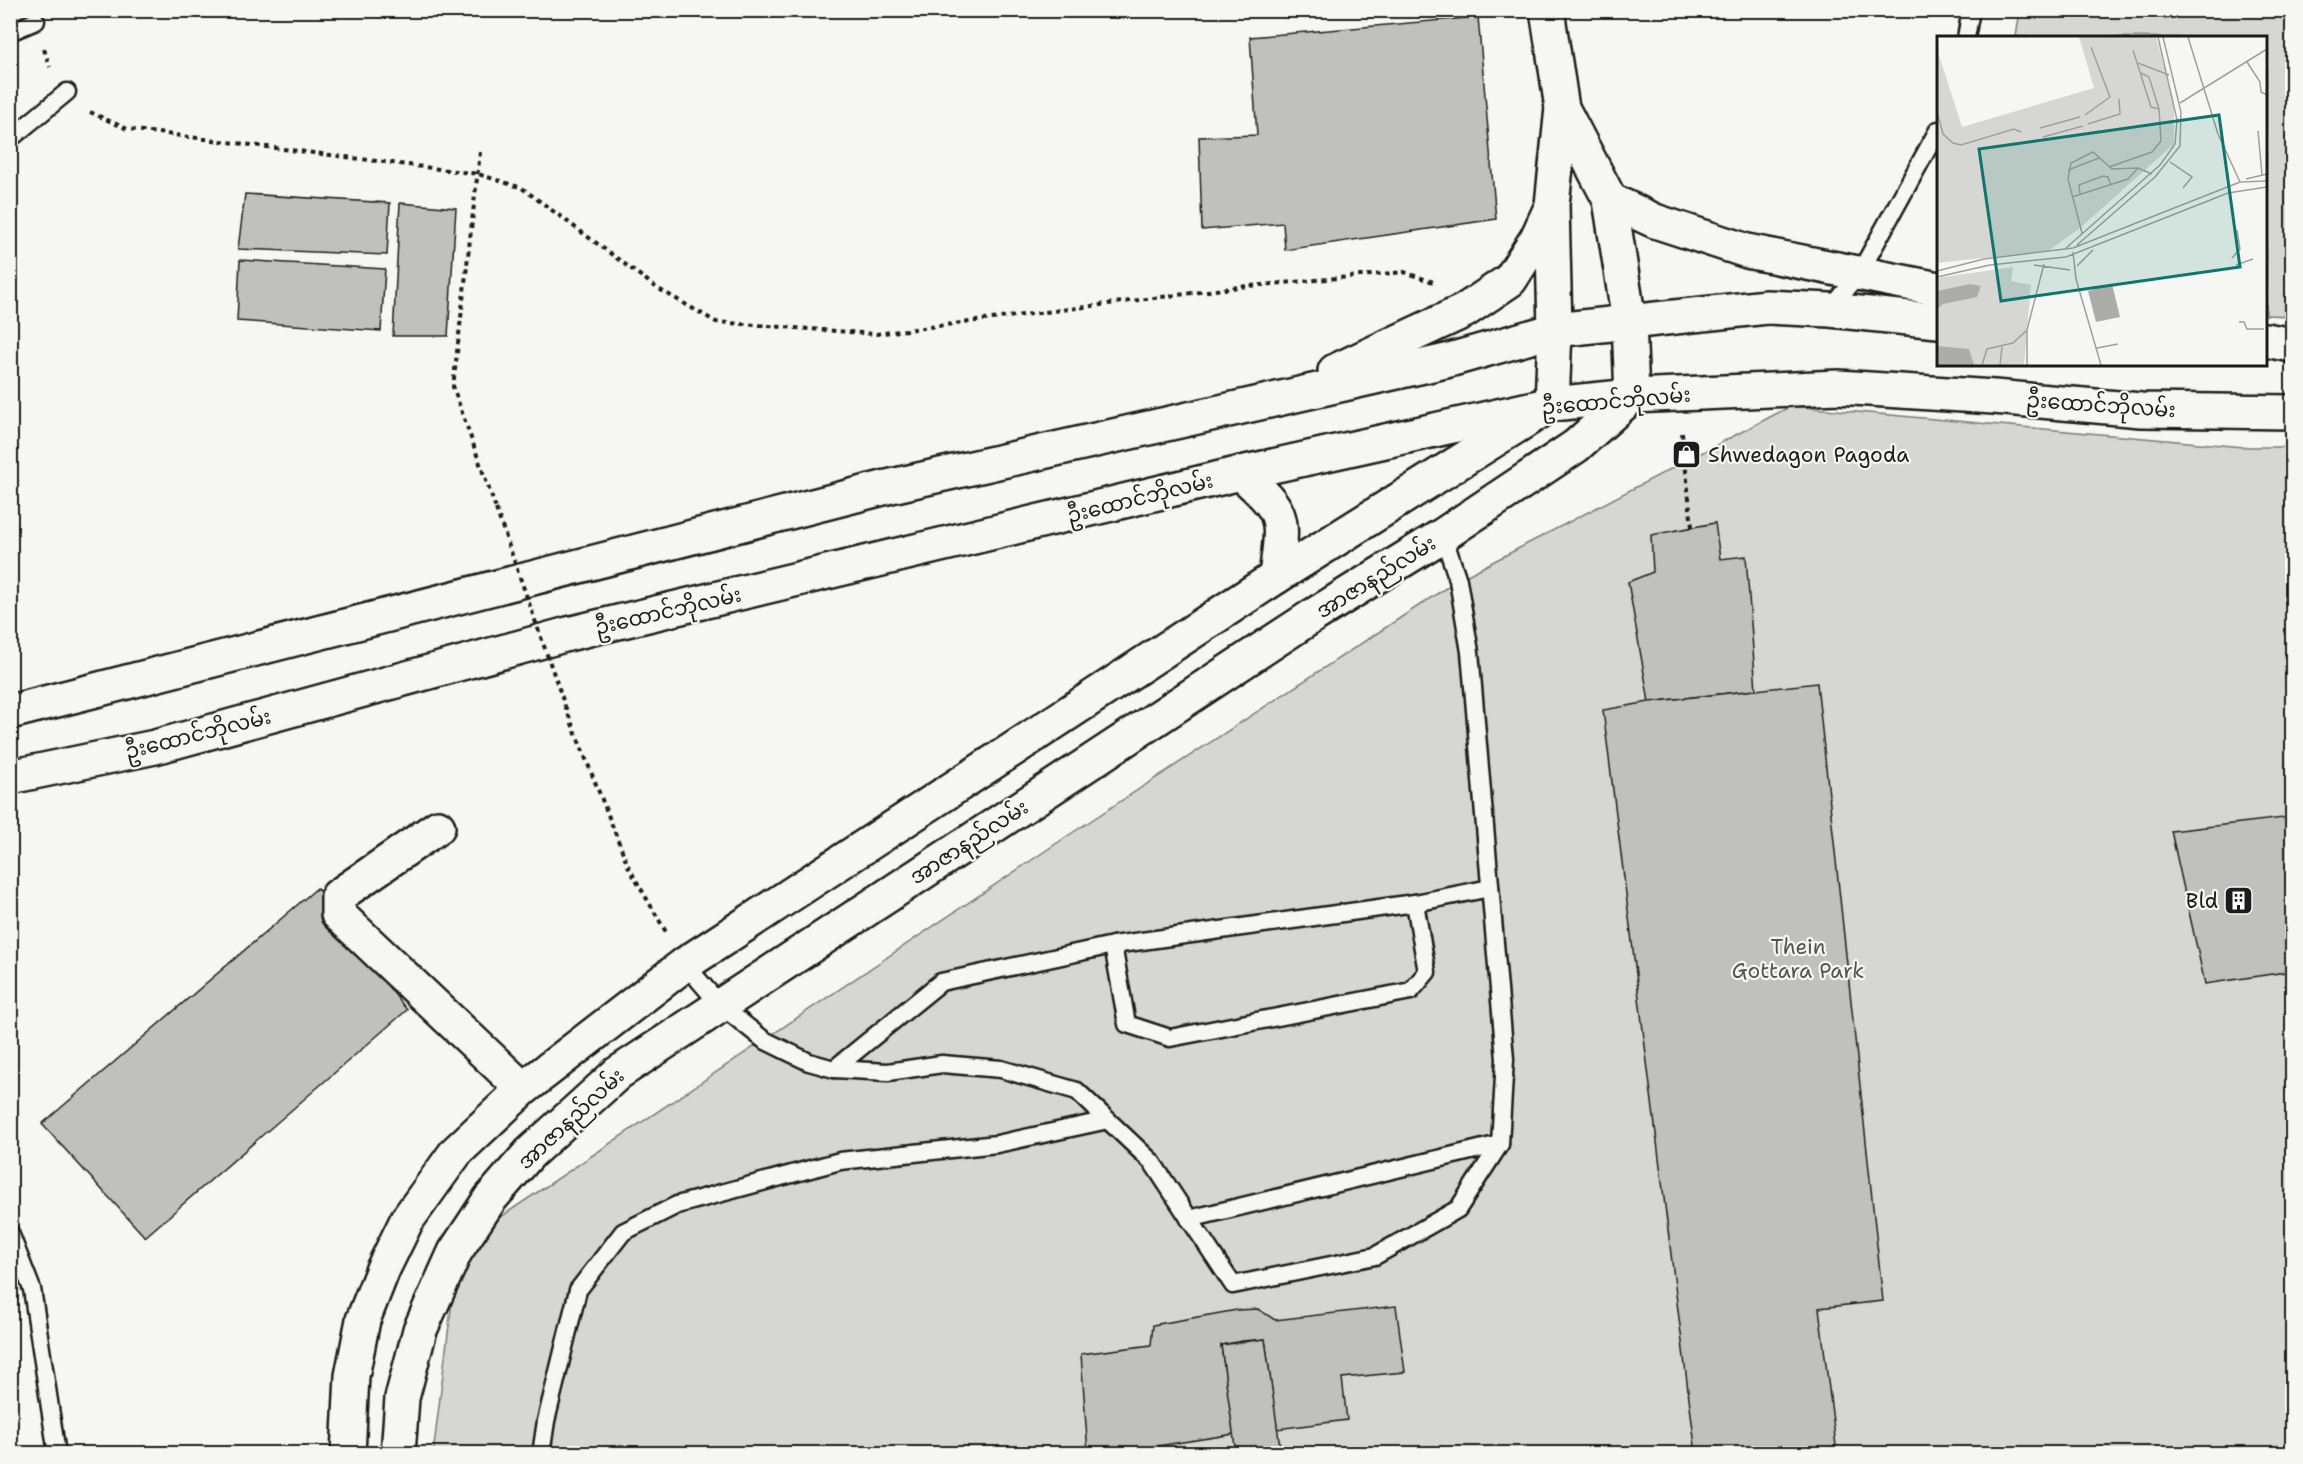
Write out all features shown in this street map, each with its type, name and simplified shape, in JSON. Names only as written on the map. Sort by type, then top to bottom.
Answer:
[{"type":"main road","points":[[348,1454],[352,1376],[363,1320],[387,1259],[406,1221],[456,1152],[523,1089],[685,964],[1276,577],[1552,404],[1555,330],[1552,205],[1562,108],[1547,10]]},
{"type":"main road","points":[[1562,108],[1610,200],[1629,321],[1632,396]]},
{"type":"main road","points":[[1610,200],[1675,228],[1747,251],[1937,289]]},
{"type":"main road","points":[[1271,400],[1464,310],[1510,280],[1537,238],[1552,205]]},
{"type":"main road","points":[[10,712],[887,487],[1446,361],[1555,330],[1767,307],[1830,310],[1937,321]]},
{"type":"main road","points":[[2267,340],[2292,345]]},
{"type":"main road","points":[[2267,349],[2292,351]]},
{"type":"main road","name":"ဦးထောင်ဘိုလမ်း","points":[[10,777],[155,747],[568,634],[1241,473],[1552,404],[1632,396],[1838,387],[1994,397],[2141,410],[2292,412]]},
{"type":"main road","name":"အာဇာနည်လမ်း","points":[[398,1454],[402,1398],[420,1330],[455,1252],[490,1198],[530,1153],[618,1073],[1311,617],[1443,535],[1576,446],[1632,396]]},
{"type":"main road","points":[[1241,473],[1267,496],[1279,513],[1282,530],[1276,577]]},
{"type":"main road","points":[[438,827],[338,896],[338,914],[523,1089]]},
{"type":"lane","points":[[1966,36],[1971,10]]},
{"type":"lane","points":[[10,32],[36,21]]},
{"type":"lane","points":[[10,139],[68,92]]},
{"type":"lane","points":[[1830,310],[1858,274],[1937,132]]},
{"type":"lane","points":[[685,964],[720,1005],[764,1040],[809,1062],[834,1069],[888,1072],[942,1064],[1001,1069],[1077,1091],[1152,1162],[1233,1285],[1375,1256],[1458,1209],[1500,1144],[1505,1059],[1470,652],[1458,580],[1443,535]]},
{"type":"lane","points":[[834,1069],[941,982],[1113,945],[1415,903],[1490,888]]},
{"type":"lane","points":[[1113,945],[1127,1024],[1170,1038],[1411,991],[1427,972],[1415,903]]},
{"type":"lane","points":[[541,1454],[546,1421],[578,1290],[623,1232],[678,1205],[840,1161],[997,1144],[1108,1120]]},
{"type":"lane","points":[[1189,1220],[1500,1144]]},
{"type":"lane","points":[[10,1233],[32,1289],[57,1454]]},
{"type":"path","points":[[36,21],[51,72],[81,108],[127,129],[478,174],[522,188],[657,288],[716,322],[876,334],[1239,286],[1404,272],[1433,282],[1464,310]]},
{"type":"path","points":[[480,152],[453,387],[565,706],[629,868],[685,964]]},
{"type":"path","points":[[1682,432],[1692,527]]},
{"type":"green space","points":[[2020,11],[2292,11],[2292,316],[2267,315],[2267,36],[2016,36]]},
{"type":"green space","name":"Thein Gottara Park","points":[[1791,406],[2243,447],[2292,447],[2292,1453],[433,1454],[459,1245],[1066,837],[1458,580]]},
{"type":"building","points":[[1478,17],[1496,219],[1285,250],[1283,223],[1202,230],[1199,137],[1257,135],[1250,37]]},
{"type":"building","points":[[245,194],[390,203],[387,255],[238,249]]},
{"type":"building","points":[[400,203],[456,208],[448,336],[393,336]]},
{"type":"building","points":[[240,260],[385,269],[381,331],[237,321]]},
{"type":"building","points":[[1715,523],[1720,559],[1746,556],[1756,690],[1649,702],[1628,582],[1653,572],[1651,535]]},
{"type":"building","points":[[1817,683],[1883,1301],[1819,1308],[1837,1454],[1696,1454],[1603,710],[1649,702]]},
{"type":"building","name":"Bld","points":[[2292,817],[2292,971],[2205,984],[2171,831]]},
{"type":"building","points":[[317,888],[361,952],[407,1010],[145,1237],[42,1124]]},
{"type":"building","points":[[1396,1306],[1405,1372],[1342,1378],[1347,1420],[1277,1429],[1265,1339],[1242,1341],[1221,1345],[1234,1434],[1106,1454],[1088,1454],[1081,1354],[1151,1345],[1153,1325],[1237,1310],[1258,1309],[1275,1320]]},
{"type":"building","points":[[1265,1339],[1281,1454],[1236,1454],[1221,1345]]},
{"type":"place","name":"Shwedagon Pagoda","points":[[1687,455]]},
{"type":"place","name":"Bld","points":[[2239,901]]}]
